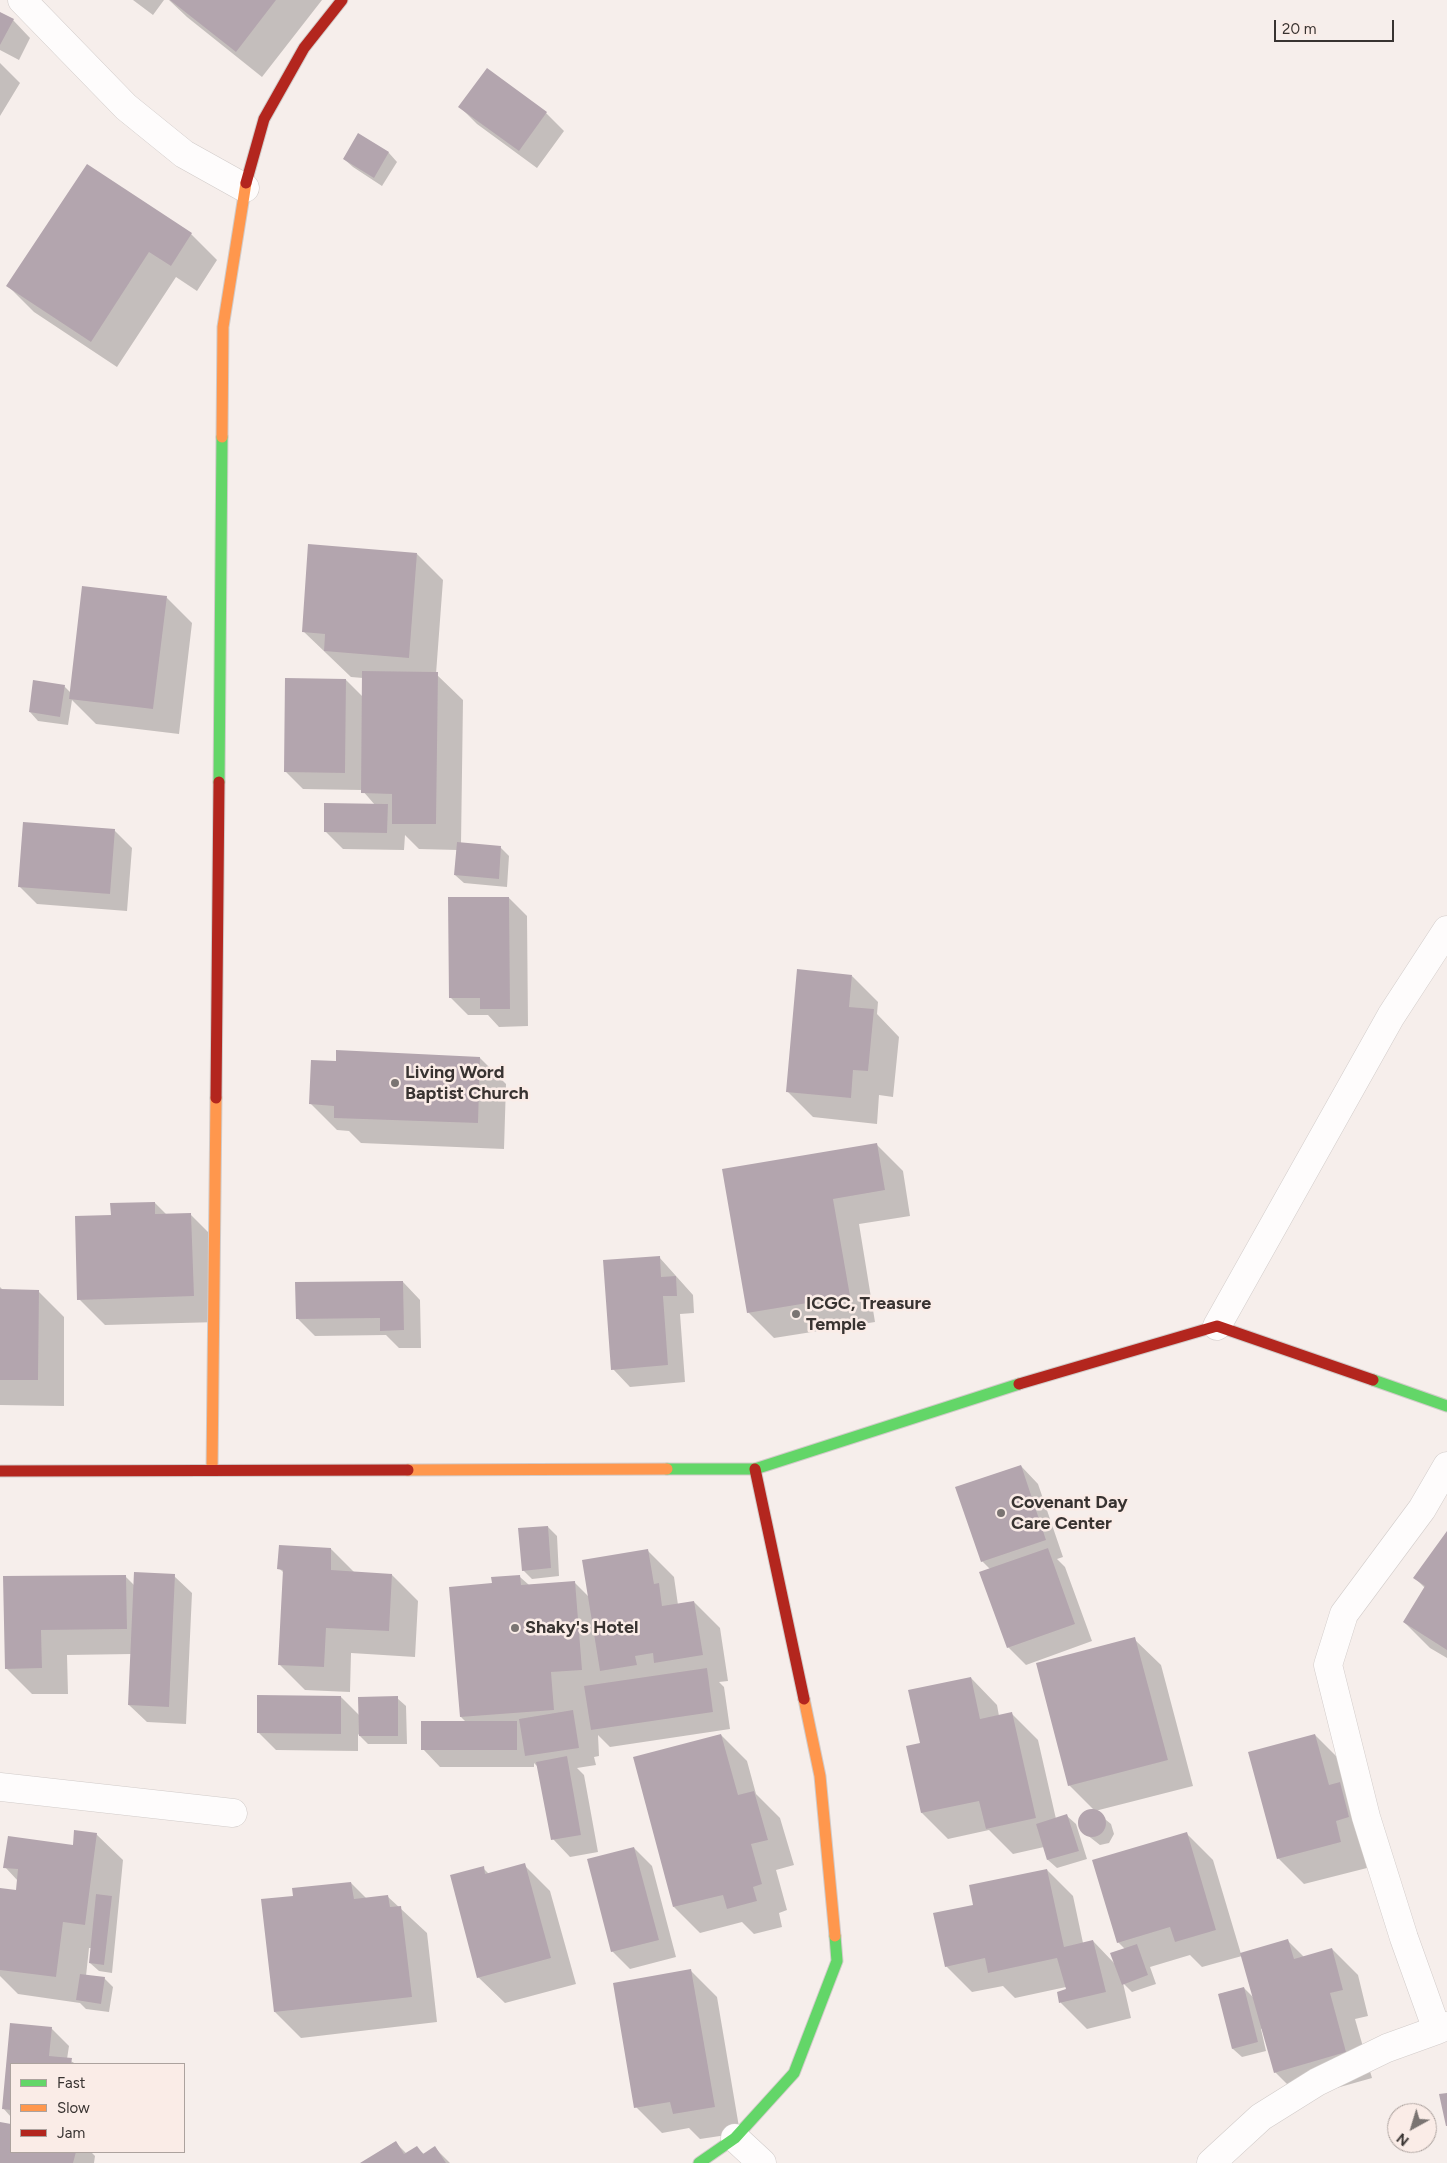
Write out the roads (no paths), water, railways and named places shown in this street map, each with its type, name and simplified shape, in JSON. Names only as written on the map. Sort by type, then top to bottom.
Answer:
[{"type":"street","points":[[22,0],[126,107],[184,154],[245,188]]},
{"type":"street","points":[[212,1470],[223,327],[245,188],[264,119],[304,48],[342,0]]},
{"type":"street","points":[[1216,1326],[1391,1016],[1447,930]]},
{"type":"street","points":[[0,1471],[755,1469],[981,1395],[1216,1326],[1447,1406]]},
{"type":"street","points":[[1211,2163],[1261,2117],[1317,2082],[1387,2048],[1442,2028],[1404,1938],[1366,1817],[1328,1665],[1344,1614],[1422,1509],[1447,1466]]},
{"type":"street","points":[[699,2163],[735,2138],[794,2073],[837,1961],[820,1776],[755,1469]]},
{"type":"street","points":[[0,1787],[233,1814]]},
{"type":"street","points":[[735,2138],[762,2163]]},
{"type":"place","name":"Living Word Baptist Church","points":[[395,1083]]},
{"type":"place","name":"ICGC, Treasure Temple","points":[[796,1314]]},
{"type":"place","name":"Covenant Day Care Center","points":[[1001,1513]]},
{"type":"place","name":"Shaky's Hotel","points":[[515,1628]]}]
